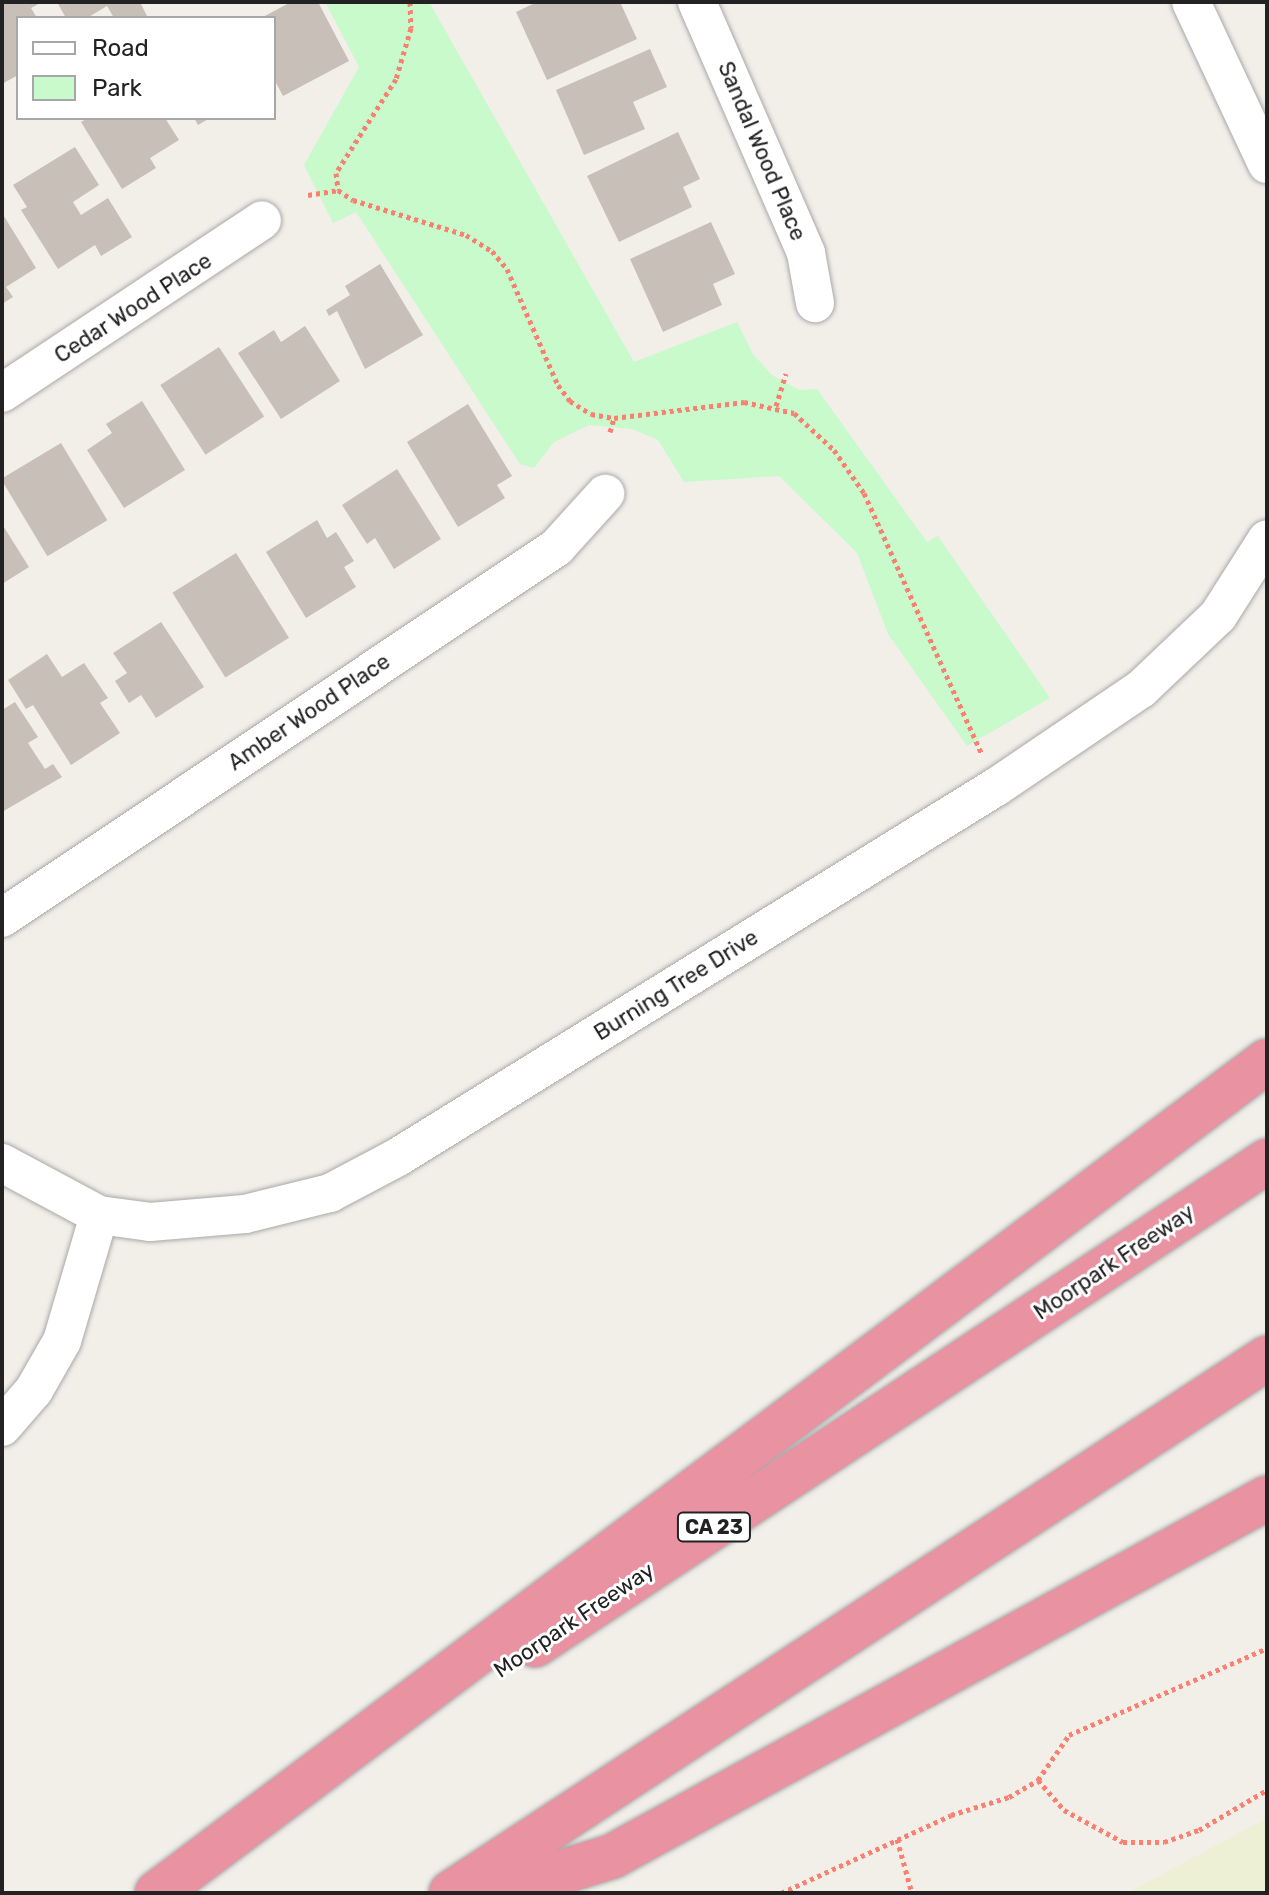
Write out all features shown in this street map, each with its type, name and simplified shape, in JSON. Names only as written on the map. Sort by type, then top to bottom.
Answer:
[{"type":"highway","points":[[159,1893],[1267,1061]]},
{"type":"highway","name":"Moorpark Freeway","points":[[159,1893],[1267,1161]]},
{"type":"highway","points":[[451,1893],[1267,1358]]},
{"type":"highway","points":[[495,1893],[613,1856],[1267,1498]]},
{"type":"street","name":"Sandal Wood Place","points":[[697,2],[806,253],[815,303]]},
{"type":"street","points":[[1191,2],[1267,164]]},
{"type":"street","name":"Cedar Wood Place","points":[[2,393],[262,220]]},
{"type":"street","name":"Amber Wood Place","points":[[2,918],[557,547],[605,494]]},
{"type":"street","name":"Burning Tree Drive","points":[[2,1163],[99,1215],[150,1222],[245,1214],[330,1193],[398,1157],[996,787],[1141,689],[1218,616],[1267,539]]},
{"type":"street","points":[[2,1427],[34,1390],[62,1341],[99,1215]]},
{"type":"path","points":[[338,190],[336,173],[396,79],[411,28],[410,2]]},
{"type":"path","points":[[308,195],[338,190],[353,200],[466,235],[492,251],[507,269],[545,362],[564,393],[591,414],[614,418],[744,402],[776,406],[794,413],[834,450],[864,493],[982,755]]},
{"type":"path","points":[[776,406],[786,373]]},
{"type":"path","points":[[610,432],[614,418]]},
{"type":"path","points":[[781,1893],[951,1815],[1009,1797],[1038,1780],[1069,1735],[1267,1648]]},
{"type":"path","points":[[1038,1780],[1064,1810],[1123,1842],[1164,1842],[1199,1830],[1267,1790]]},
{"type":"path","points":[[897,1839],[912,1893]]},
{"type":"green space","points":[[325,2],[429,2],[634,362],[737,322],[753,354],[772,375],[799,390],[817,389],[927,542],[938,536],[1050,698],[967,746],[888,634],[857,553],[779,476],[684,482],[658,440],[632,429],[589,425],[554,442],[534,468],[520,464],[356,212],[333,223],[304,165],[359,67]]},
{"type":"green space","points":[[1267,1818],[1267,1893],[1127,1893]]},
{"type":"building","points":[[2,2],[42,2],[31,8],[36,16],[16,16],[16,76],[2,84]]},
{"type":"building","points":[[57,2],[140,2],[147,16],[113,16],[107,6],[90,16],[65,16]]},
{"type":"building","points":[[291,2],[318,2],[349,61],[283,96],[276,83],[276,16],[265,16]]},
{"type":"building","points":[[537,2],[620,2],[637,39],[547,80],[516,12]]},
{"type":"building","points":[[650,49],[667,87],[633,102],[645,129],[584,155],[556,90]]},
{"type":"building","points":[[166,120],[179,140],[150,158],[156,168],[122,189],[81,122]]},
{"type":"building","points":[[678,132],[700,179],[683,187],[692,207],[619,242],[587,176]]},
{"type":"building","points":[[75,147],[99,185],[73,202],[81,215],[108,198],[132,237],[101,256],[95,245],[58,269],[21,210],[27,207],[13,185]]},
{"type":"building","points":[[2,213],[36,268],[6,287],[13,297],[2,304]]},
{"type":"building","points":[[711,222],[735,274],[713,284],[722,305],[663,332],[630,259]]},
{"type":"building","points":[[380,264],[423,335],[365,369],[337,311],[329,316],[326,310],[350,295],[345,286]]},
{"type":"building","points":[[305,326],[340,381],[281,419],[238,353],[274,330],[281,342]]},
{"type":"building","points":[[219,347],[264,417],[205,455],[160,385]]},
{"type":"building","points":[[142,401],[185,470],[124,508],[87,450],[112,433],[106,424]]},
{"type":"building","points":[[468,404],[512,476],[497,485],[505,498],[458,527],[407,442]]},
{"type":"building","points":[[61,443],[107,520],[47,556],[2,478]]},
{"type":"building","points":[[397,469],[441,539],[394,569],[375,538],[367,544],[342,505]]},
{"type":"building","points":[[317,520],[327,538],[336,532],[354,561],[344,567],[356,587],[306,618],[266,552]]},
{"type":"building","points":[[2,524],[29,567],[2,584]]},
{"type":"building","points":[[236,553],[289,638],[225,678],[172,593]]},
{"type":"building","points":[[161,622],[204,687],[156,718],[141,695],[129,703],[115,681],[127,673],[113,653]]},
{"type":"building","points":[[47,654],[62,677],[84,663],[108,698],[100,703],[120,733],[71,765],[33,705],[26,709],[8,680]]},
{"type":"building","points":[[15,702],[38,737],[28,743],[45,769],[53,764],[62,777],[2,812],[2,710]]}]
